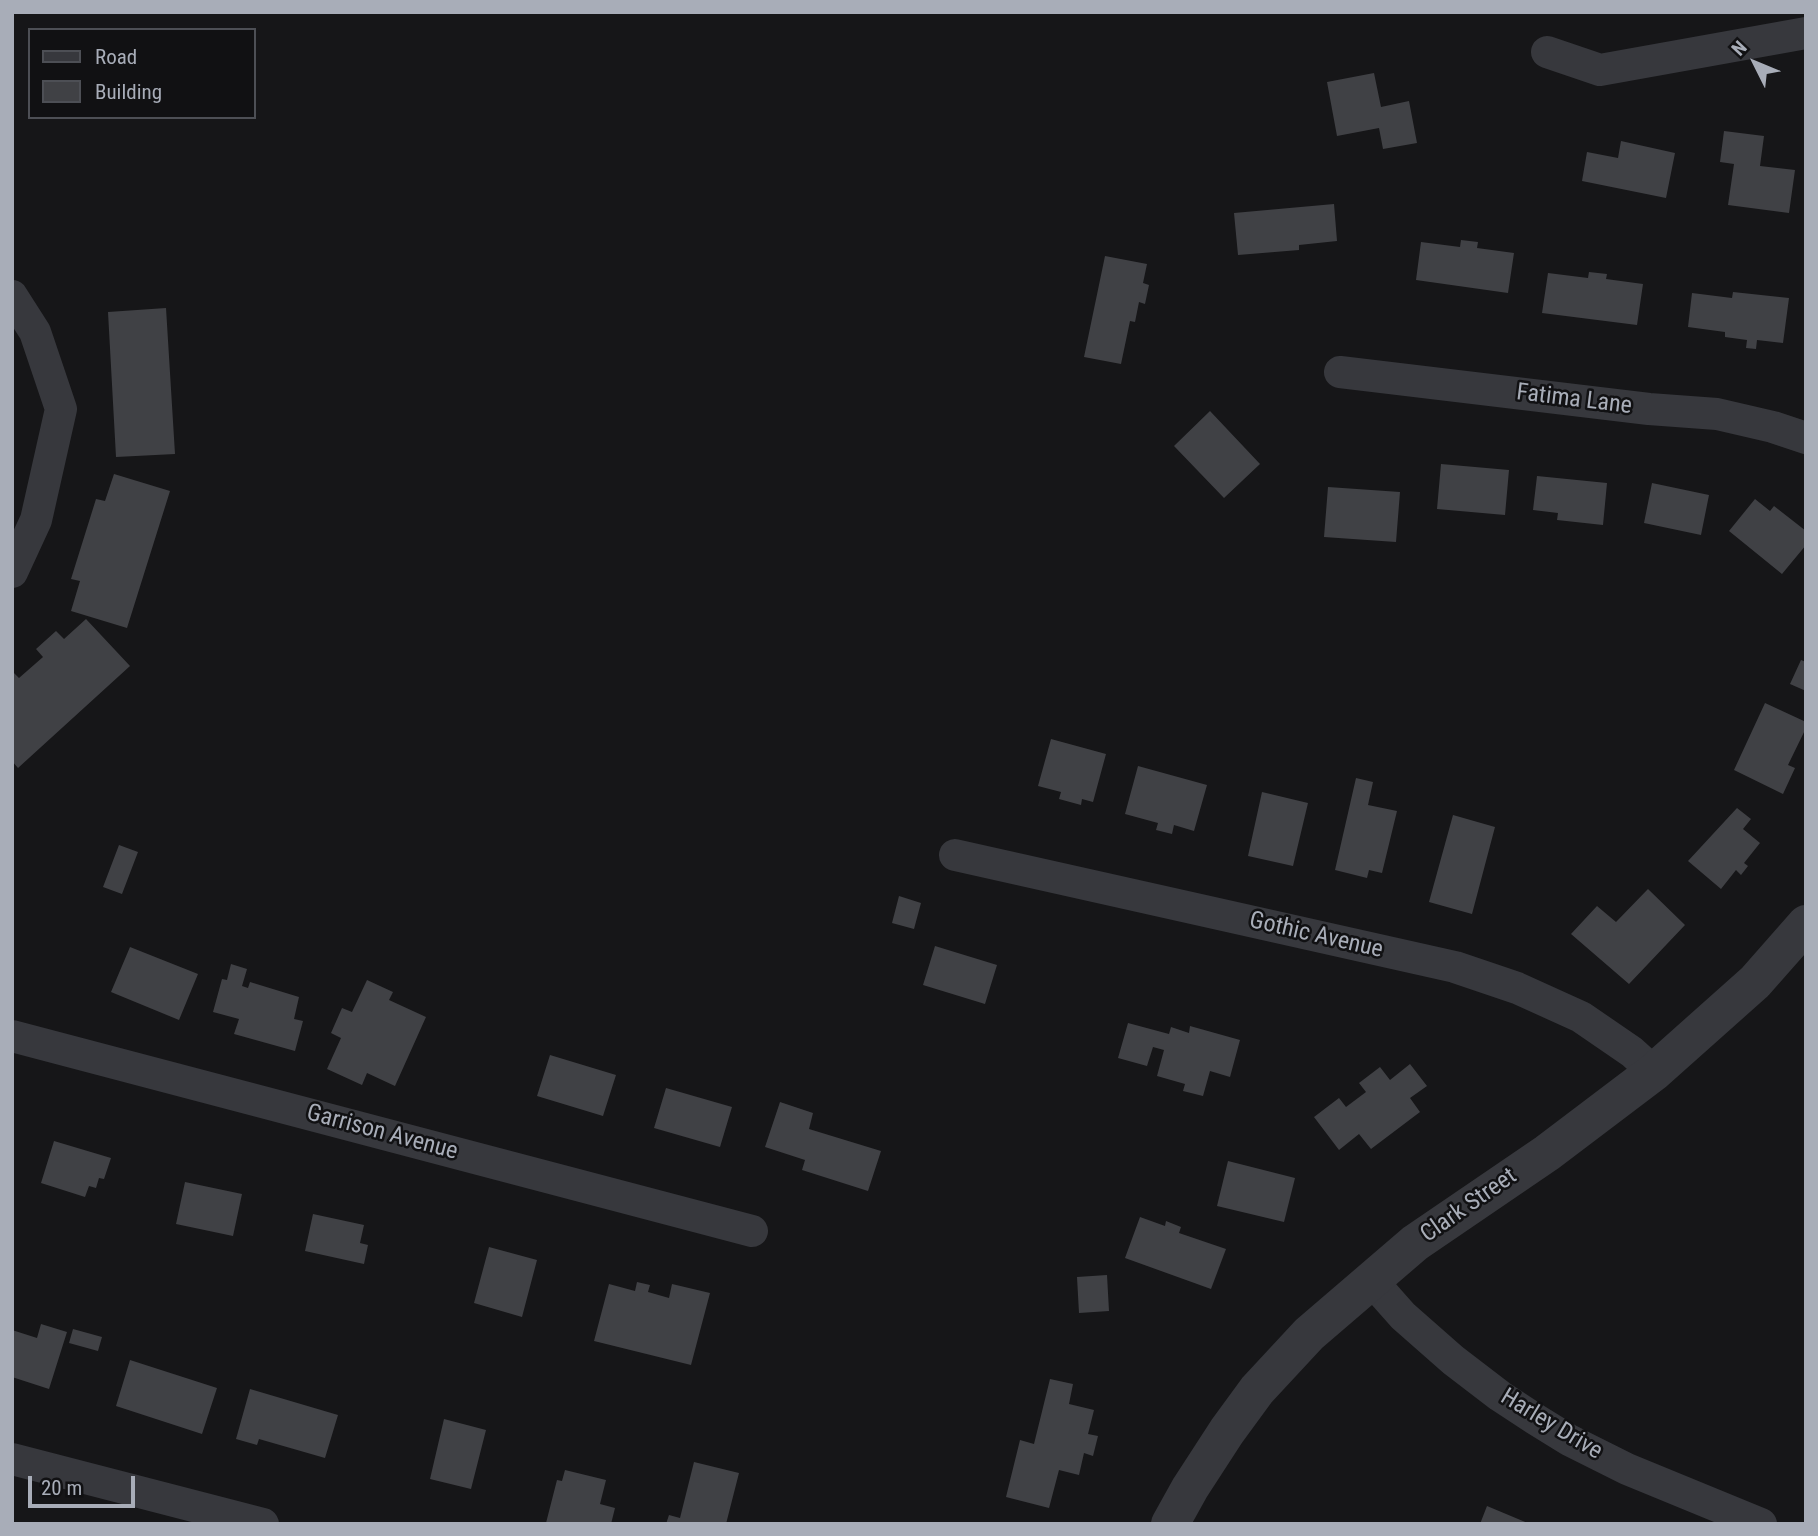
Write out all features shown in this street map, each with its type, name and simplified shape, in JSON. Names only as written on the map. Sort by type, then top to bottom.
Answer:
[{"type":"street","points":[[1547,52],[1600,70],[1806,33]]},
{"type":"street","points":[[12,296],[35,332],[61,409],[36,520],[12,572]]},
{"type":"street","name":"Fatima Lane","points":[[1340,372],[1648,409],[1717,414],[1806,438]]},
{"type":"street","name":"Gothic Avenue","points":[[955,855],[1455,967],[1517,988],[1581,1017],[1632,1052],[1654,1072]]},
{"type":"street","name":"Clark Street","points":[[1170,1524],[1219,1442],[1257,1390],[1309,1334],[1415,1242],[1547,1153],[1654,1072],[1755,982],[1806,924]]},
{"type":"street","name":"Garrison Avenue","points":[[12,1035],[752,1231]]},
{"type":"street","name":"Harley Drive","points":[[1372,1281],[1403,1316],[1453,1360],[1500,1396],[1546,1426],[1628,1469],[1761,1524]]},
{"type":"street","points":[[12,1459],[263,1524]]},
{"type":"building","points":[[1374,73],[1381,107],[1409,101],[1417,143],[1383,149],[1379,128],[1337,136],[1327,82]]},
{"type":"building","points":[[1724,131],[1764,136],[1760,166],[1795,170],[1789,213],[1728,205],[1734,164],[1720,162]]},
{"type":"building","points":[[1621,141],[1675,153],[1666,198],[1582,181],[1587,152],[1618,158]]},
{"type":"building","points":[[1334,204],[1337,241],[1299,245],[1299,250],[1238,255],[1234,213]]},
{"type":"building","points":[[1461,240],[1478,242],[1477,248],[1514,253],[1508,293],[1416,280],[1421,242],[1460,247]]},
{"type":"building","points":[[1105,256],[1147,264],[1143,283],[1149,285],[1145,304],[1139,302],[1135,322],[1130,321],[1121,364],[1084,357]]},
{"type":"building","points":[[1589,272],[1607,274],[1606,279],[1643,284],[1637,325],[1542,313],[1548,273],[1588,278]]},
{"type":"building","points":[[1733,292],[1789,298],[1783,343],[1757,340],[1756,349],[1746,348],[1747,340],[1725,337],[1725,332],[1688,327],[1692,293],[1732,298]]},
{"type":"building","points":[[166,308],[175,454],[116,457],[108,312]]},
{"type":"building","points":[[1210,411],[1260,464],[1224,498],[1174,446]]},
{"type":"building","points":[[1441,464],[1509,470],[1505,515],[1437,509]]},
{"type":"building","points":[[114,474],[170,491],[127,628],[71,611],[80,581],[71,579],[96,499],[105,501]]},
{"type":"building","points":[[1537,476],[1607,483],[1603,525],[1557,520],[1558,513],[1533,510]]},
{"type":"building","points":[[1652,483],[1709,495],[1701,535],[1644,523]]},
{"type":"building","points":[[1328,487],[1400,492],[1396,542],[1324,537]]},
{"type":"building","points":[[1755,499],[1770,511],[1774,506],[1806,531],[1806,545],[1782,574],[1729,531]]},
{"type":"building","points":[[86,619],[130,666],[18,768],[12,761],[12,671],[19,678],[43,657],[36,649],[56,631],[64,639]]},
{"type":"building","points":[[1801,660],[1806,662],[1806,691],[1790,684]]},
{"type":"building","points":[[1765,703],[1806,722],[1806,728],[1788,765],[1795,768],[1783,794],[1734,770]]},
{"type":"building","points":[[1051,739],[1106,754],[1093,802],[1082,799],[1081,805],[1059,799],[1061,792],[1038,786]]},
{"type":"building","points":[[1138,766],[1207,785],[1194,831],[1174,825],[1172,834],[1156,830],[1158,823],[1125,814]]},
{"type":"building","points":[[1356,778],[1373,782],[1368,805],[1397,811],[1382,873],[1369,870],[1367,878],[1335,870]]},
{"type":"building","points":[[1262,792],[1308,803],[1293,866],[1248,856]]},
{"type":"building","points":[[1737,808],[1751,819],[1743,829],[1760,843],[1744,863],[1748,866],[1741,875],[1736,870],[1721,889],[1688,861]]},
{"type":"building","points":[[1453,815],[1495,827],[1472,914],[1429,902]]},
{"type":"building","points":[[119,845],[138,852],[122,894],[103,887]]},
{"type":"building","points":[[1648,889],[1685,925],[1629,984],[1571,934],[1597,906],[1616,922]]},
{"type":"building","points":[[899,896],[921,903],[914,929],[892,923]]},
{"type":"building","points":[[935,946],[997,965],[985,1004],[923,985]]},
{"type":"building","points":[[130,947],[198,974],[179,1020],[111,992]]},
{"type":"building","points":[[231,964],[247,969],[242,986],[248,988],[250,982],[299,997],[294,1019],[303,1021],[295,1051],[234,1034],[239,1019],[213,1012],[222,979],[227,980]]},
{"type":"building","points":[[367,980],[393,992],[389,1000],[426,1017],[395,1086],[367,1073],[362,1085],[327,1069],[341,1038],[331,1033],[342,1008],[352,1012]]},
{"type":"building","points":[[1128,1023],[1169,1034],[1171,1027],[1189,1033],[1190,1026],[1240,1040],[1230,1077],[1210,1071],[1203,1096],[1183,1091],[1185,1084],[1157,1076],[1164,1050],[1153,1047],[1147,1066],[1118,1058]]},
{"type":"building","points":[[550,1055],[616,1075],[603,1116],[537,1096]]},
{"type":"building","points":[[1410,1064],[1427,1086],[1410,1098],[1420,1112],[1371,1149],[1359,1134],[1339,1150],[1314,1117],[1339,1098],[1346,1107],[1366,1092],[1359,1083],[1380,1067],[1390,1080]]},
{"type":"building","points":[[666,1088],[732,1107],[720,1147],[654,1128]]},
{"type":"building","points":[[780,1102],[813,1113],[809,1129],[881,1151],[868,1191],[802,1170],[805,1160],[765,1147]]},
{"type":"building","points":[[54,1141],[111,1158],[104,1179],[99,1178],[96,1188],[89,1186],[85,1197],[41,1183]]},
{"type":"building","points":[[1228,1161],[1295,1178],[1284,1222],[1217,1206]]},
{"type":"building","points":[[185,1182],[242,1194],[233,1236],[176,1224]]},
{"type":"building","points":[[313,1214],[364,1225],[360,1243],[368,1245],[364,1264],[305,1251]]},
{"type":"building","points":[[1140,1217],[1165,1226],[1166,1221],[1181,1227],[1179,1233],[1226,1249],[1211,1289],[1125,1258]]},
{"type":"building","points":[[489,1247],[537,1260],[522,1317],[474,1303]]},
{"type":"building","points":[[1107,1275],[1109,1311],[1079,1313],[1077,1277]]},
{"type":"building","points":[[637,1282],[650,1285],[648,1292],[669,1298],[672,1284],[710,1293],[691,1365],[594,1341],[609,1284],[635,1291]]},
{"type":"building","points":[[41,1324],[67,1332],[49,1389],[12,1377],[12,1330],[37,1338]]},
{"type":"building","points":[[73,1329],[102,1337],[98,1351],[69,1343]]},
{"type":"building","points":[[130,1360],[217,1388],[202,1434],[116,1406]]},
{"type":"building","points":[[1050,1379],[1073,1384],[1069,1404],[1094,1410],[1088,1434],[1098,1436],[1093,1456],[1084,1453],[1079,1475],[1059,1470],[1049,1508],[1006,1497],[1020,1440],[1034,1444]]},
{"type":"building","points":[[250,1389],[338,1415],[325,1458],[259,1439],[257,1445],[236,1439]]},
{"type":"building","points":[[444,1419],[486,1430],[471,1489],[430,1479]]},
{"type":"building","points":[[694,1462],[739,1473],[726,1524],[666,1524],[669,1515],[680,1518]]},
{"type":"building","points":[[565,1470],[606,1480],[600,1504],[615,1508],[611,1524],[546,1523],[557,1480],[562,1481]]},
{"type":"building","points":[[1487,1506],[1530,1524],[1480,1524]]}]
